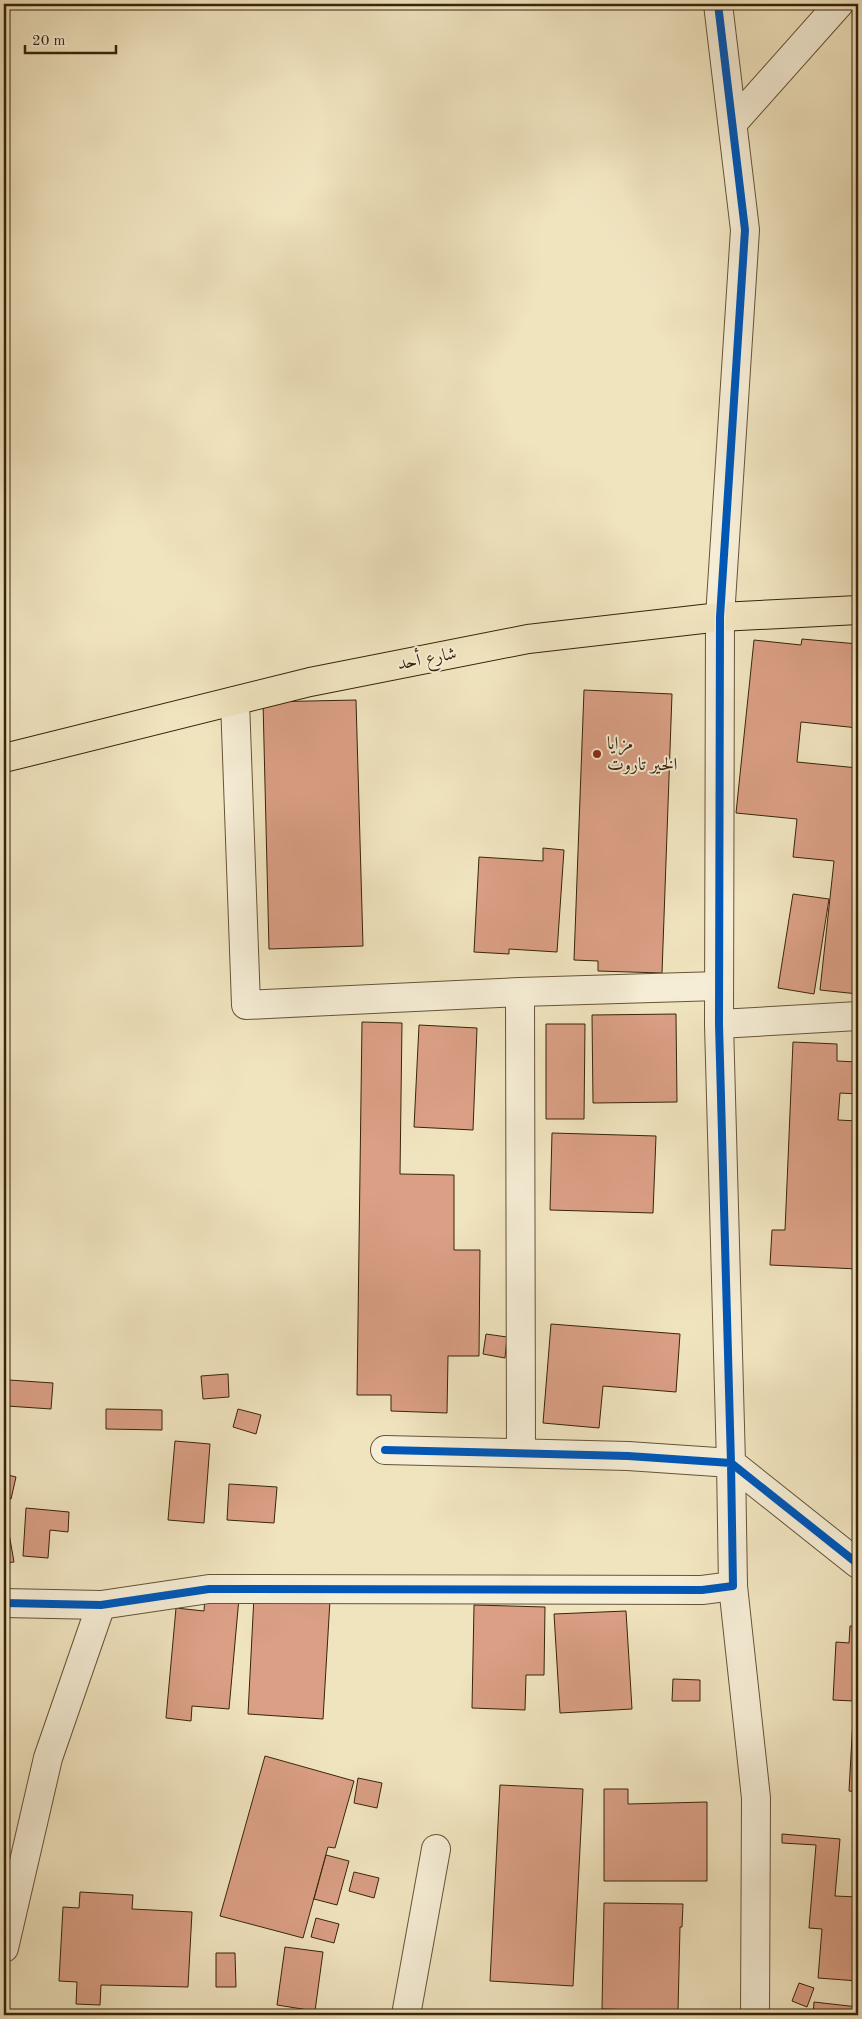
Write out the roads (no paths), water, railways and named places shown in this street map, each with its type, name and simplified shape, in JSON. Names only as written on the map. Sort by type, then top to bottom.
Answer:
[{"type":"main road","name":"شارع أحد","points":[[4,758],[310,682],[528,639],[720,617],[858,610]]},
{"type":"street","points":[[718,4],[745,230],[720,617],[719,1024],[733,1586],[756,1798],[755,2015]]},
{"type":"street","points":[[733,123],[840,4]]},
{"type":"street","points":[[235,701],[246,1005],[520,992],[719,986]]},
{"type":"street","points":[[520,992],[521,1453]]},
{"type":"street","points":[[719,1024],[858,1016]]},
{"type":"street","points":[[386,1450],[628,1456],[731,1463],[858,1564]]},
{"type":"street","points":[[4,1602],[101,1605],[209,1589],[702,1590],[733,1586]]},
{"type":"street","points":[[4,1948],[48,1758],[101,1605]]},
{"type":"street","points":[[406,2015],[436,1849]]},
{"type":"place","name":"مزايا الخير تاروت","points":[[597,754]]}]
